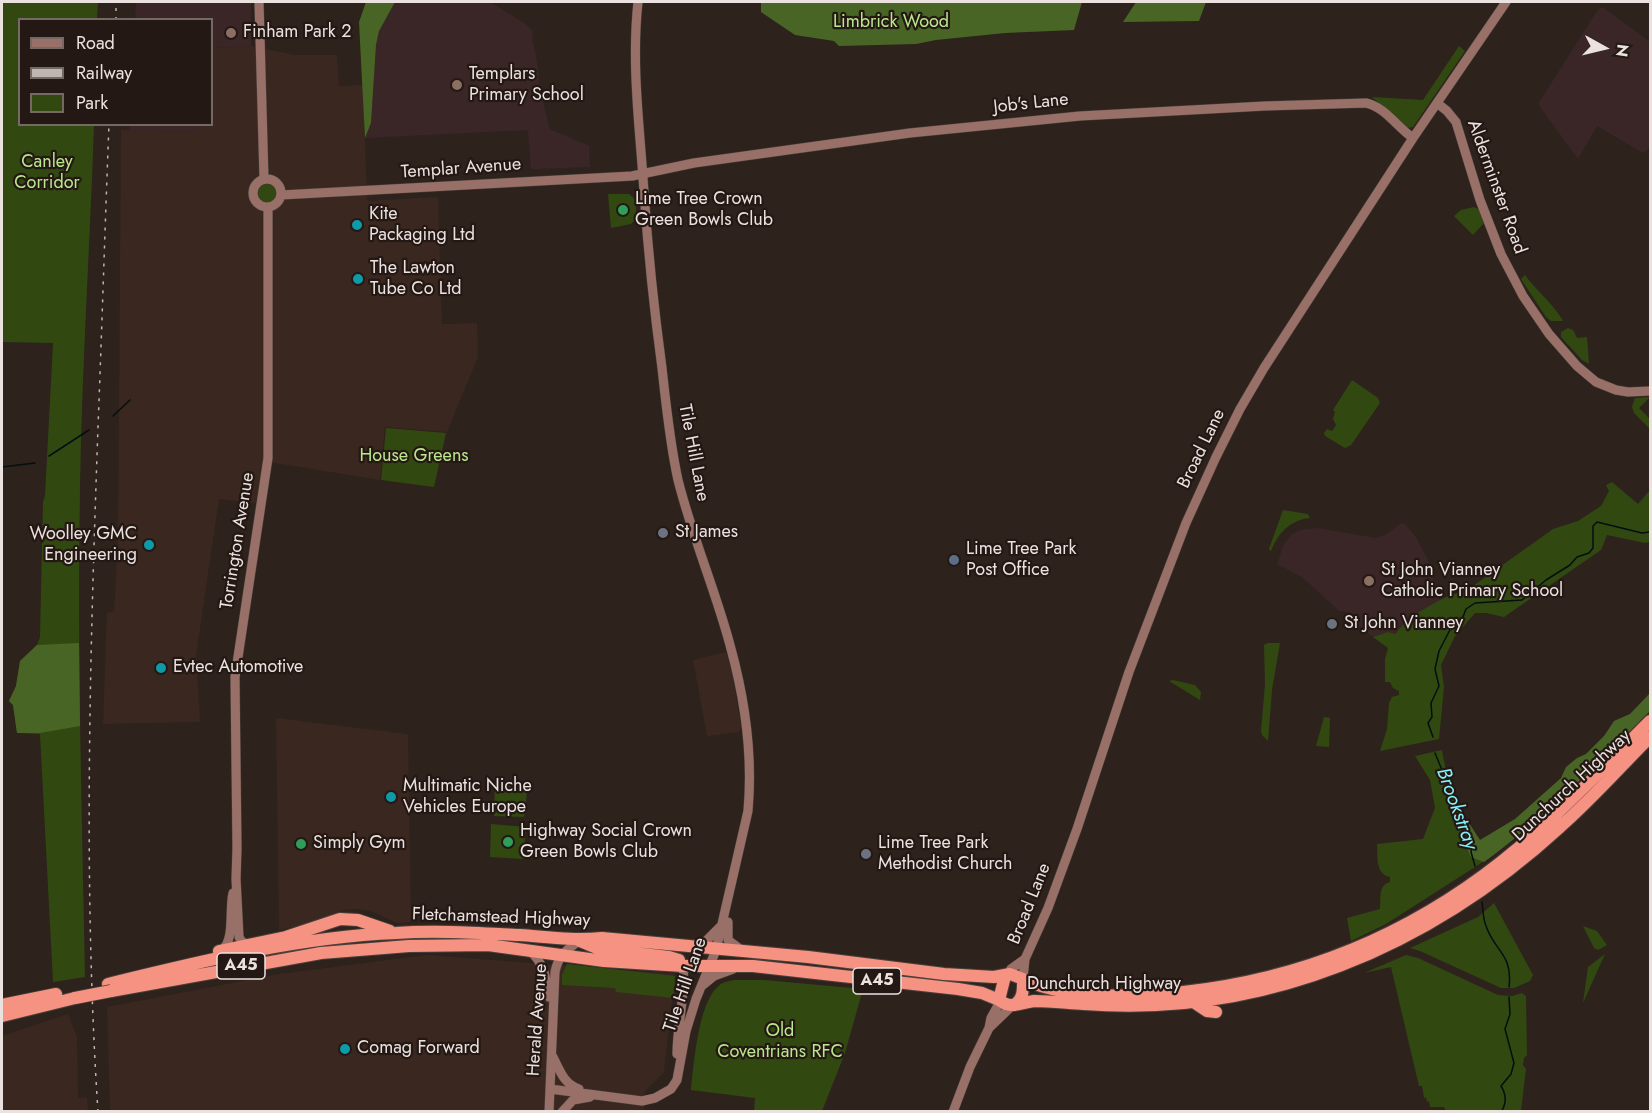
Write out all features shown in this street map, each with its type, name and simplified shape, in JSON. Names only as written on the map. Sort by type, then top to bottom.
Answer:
[{"type":"highway","name":"Dunchurch Highway","points":[[1006,976],[1015,975],[1044,988],[1145,995],[1220,988],[1285,974],[1351,950],[1414,919],[1484,875],[1553,817],[1650,721]]},
{"type":"highway","name":"Dunchurch Highway","points":[[1007,1003],[1034,1001],[1147,1007],[1196,1003],[1233,997],[1295,982],[1394,942],[1439,918],[1493,882],[1560,828],[1650,737]]},
{"type":"highway","points":[[164,970],[195,957],[222,950],[238,940],[286,937],[340,919],[358,920],[397,932]]},
{"type":"highway","name":"Fletchamstead Highway","points":[[110,987],[164,970],[324,940],[397,932],[479,933],[579,940],[602,938],[848,962],[944,974],[1006,976]]},
{"type":"highway","points":[[579,940],[599,949],[677,958],[683,966]]},
{"type":"highway","name":"Fletchamstead Highway","points":[[2,1005],[321,952],[447,945],[488,945],[604,961],[683,966],[753,966],[958,989],[982,993],[1007,1003]]},
{"type":"highway","points":[[1006,976],[1007,1003],[1019,1002],[1022,996],[1023,978]]},
{"type":"highway","name":"Fletchamstead Highway","points":[[2,1016],[75,994]]},
{"type":"highway","points":[[1196,1003],[1207,1011],[1216,1012]]},
{"type":"street","points":[[259,2],[264,179]]},
{"type":"street","name":"Tile Hill Lane","points":[[638,2],[635,52],[651,285],[675,462],[683,498],[730,645],[747,734],[750,778],[748,811],[723,923],[716,950],[686,1031],[677,1080]]},
{"type":"street","name":"Broad Lane","points":[[1023,978],[1025,959],[1048,908],[1074,838],[1129,672],[1186,523],[1208,473],[1240,409],[1264,368],[1413,138],[1506,2]]},
{"type":"street","name":"Job's Lane","points":[[643,173],[694,163],[910,133],[1145,111],[1366,103],[1380,109],[1413,138]]},
{"type":"street","name":"Alderminster Road","points":[[1437,103],[1456,122],[1480,200],[1501,255],[1523,296],[1549,334],[1577,366],[1596,382],[1628,392],[1650,391]]},
{"type":"street","name":"Templar Avenue","points":[[281,195],[626,176],[643,173]]},
{"type":"street","points":[[264,179],[276,183],[281,195],[278,202],[268,207],[257,203],[253,194],[258,183],[264,179]]},
{"type":"street","name":"Torrington Avenue","points":[[238,940],[236,667],[268,458],[268,207]]},
{"type":"street","name":"Tile Hill Lane","points":[[728,902],[728,940],[735,947],[751,953]]},
{"type":"street","points":[[673,946],[698,945],[705,942],[723,923]]},
{"type":"street","points":[[222,950],[227,944],[238,940]]},
{"type":"street","name":"Herald Avenue","points":[[549,1112],[553,1057],[551,1018],[555,972],[561,954],[579,940]]},
{"type":"street","points":[[528,950],[538,958],[546,974],[551,1018]]},
{"type":"street","name":"Broad Lane","points":[[1006,976],[1011,969],[1025,959]]},
{"type":"street","points":[[550,1089],[642,1101],[663,1094],[670,1089],[677,1080],[677,1031],[684,976],[683,966]]},
{"type":"street","points":[[702,985],[727,970],[753,966]]},
{"type":"street","points":[[953,1112],[970,1067],[989,1028],[991,1018],[1007,1003]]},
{"type":"street","points":[[553,1057],[564,1079],[572,1087],[598,1096]]},
{"type":"street","points":[[562,1112],[573,1100],[598,1096]]},
{"type":"shaded area","name":"Finham Park 2","points":[[136,2],[251,2],[251,46],[213,48],[213,18],[135,18]]},
{"type":"shaded area","name":"Templars Primary School","points":[[395,2],[490,2],[527,25],[533,31],[532,39],[541,94],[550,129],[589,146],[590,167],[531,169],[528,130],[365,138],[371,123],[379,30]]},
{"type":"shaded area","points":[[1600,8],[1604,8],[1650,42],[1650,148],[1643,153],[1597,126],[1578,159],[1538,104]]},
{"type":"shaded area","points":[[251,46],[295,55],[337,55],[339,86],[363,85],[367,201],[438,197],[442,324],[477,323],[478,357],[447,432],[385,427],[380,480],[263,461],[256,503],[219,499],[196,655],[200,722],[103,724],[107,613],[114,611],[118,540],[121,130],[197,132],[197,126],[213,126],[213,48]]},
{"type":"shaded area","points":[[130,126],[197,126],[198,132],[129,131]]},
{"type":"shaded area","name":"St John Vianney Catholic Primary School","points":[[1404,523],[1416,537],[1427,558],[1433,578],[1433,583],[1428,586],[1431,595],[1441,600],[1401,626],[1396,634],[1388,632],[1373,637],[1349,618],[1350,612],[1339,611],[1302,577],[1277,564],[1284,544],[1292,534],[1300,530],[1317,528],[1376,538]]},
{"type":"shaded area","points":[[726,652],[732,671],[741,727],[739,732],[707,736],[693,660]]},
{"type":"shaded area","points":[[276,718],[408,734],[411,922],[397,923],[371,911],[356,909],[343,910],[313,923],[279,930]]},
{"type":"shaded area","points":[[427,955],[675,974],[664,1072],[645,1091],[644,1111],[110,1111],[107,1007],[279,974]]},
{"type":"shaded area","points":[[68,1014],[77,1037],[78,1098],[87,1097],[88,1111],[2,1111],[2,1036]]},
{"type":"green space","name":"Canley Corridor","points":[[2,2],[98,2],[97,18],[18,18],[18,126],[94,126],[82,396],[79,548],[85,977],[53,982],[40,734],[17,733],[13,705],[9,701],[16,686],[20,661],[37,645],[40,637],[43,502],[53,343],[2,342]]},
{"type":"green space","points":[[366,2],[395,2],[379,31],[371,123],[365,138],[359,22]]},
{"type":"green space","name":"Limbrick Wood","points":[[761,2],[1082,2],[1074,30],[1005,33],[916,44],[839,46],[834,41],[795,35],[761,12]]},
{"type":"green space","points":[[1136,2],[1206,2],[1199,21],[1123,22]]},
{"type":"green space","points":[[1459,46],[1465,51],[1413,127],[1407,128],[1372,97],[1423,100]]},
{"type":"green space","points":[[263,184],[271,184],[277,190],[277,198],[271,204],[263,204],[257,198],[257,190]]},
{"type":"green space","name":"Lime Tree Crown Green Bowls Club","points":[[608,194],[629,194],[636,200],[636,219],[631,224],[611,228]]},
{"type":"green space","points":[[1474,207],[1480,210],[1484,223],[1473,235],[1454,216],[1461,210]]},
{"type":"green space","points":[[1525,275],[1563,321],[1551,321],[1546,317],[1521,279]]},
{"type":"green space","points":[[1568,328],[1573,330],[1577,338],[1587,337],[1589,364],[1582,360],[1561,337],[1561,332]]},
{"type":"green space","points":[[1352,380],[1378,398],[1380,403],[1351,445],[1345,448],[1325,436],[1324,433],[1327,429],[1332,431],[1336,425],[1333,410]]},
{"type":"green space","points":[[1650,397],[1639,408],[1650,419],[1650,429],[1634,413],[1632,407],[1635,398]]},
{"type":"green space","name":"House Greens","points":[[386,428],[446,433],[434,487],[381,480]]},
{"type":"green space","points":[[1612,482],[1638,504],[1650,490],[1650,542],[1607,535],[1601,550],[1504,617],[1475,613],[1455,636],[1441,665],[1444,687],[1439,739],[1380,751],[1387,729],[1389,703],[1392,697],[1399,695],[1399,691],[1393,688],[1390,682],[1385,682],[1385,659],[1388,648],[1373,637],[1388,632],[1396,634],[1410,618],[1442,599],[1473,586],[1553,529],[1578,521],[1601,506],[1609,491],[1606,485]]},
{"type":"green space","points":[[1283,510],[1308,514],[1310,518],[1296,521],[1286,528],[1271,551],[1269,549]]},
{"type":"green space","points":[[79,643],[80,726],[40,733],[17,733],[13,705],[9,701],[16,686],[20,661],[37,645]]},
{"type":"green space","points":[[1280,643],[1272,690],[1268,741],[1261,731],[1265,684],[1264,645]]},
{"type":"green space","points":[[1169,681],[1195,685],[1201,692],[1200,700]]},
{"type":"green space","points":[[1650,693],[1650,711],[1549,809],[1484,862],[1471,857],[1464,834],[1467,820],[1480,840],[1515,819],[1561,778],[1566,767],[1586,754],[1604,736],[1614,721],[1630,714]]},
{"type":"green space","points":[[1324,717],[1330,718],[1329,747],[1316,746]]},
{"type":"green space","points":[[1442,750],[1447,774],[1459,806],[1489,858],[1386,924],[1351,941],[1347,918],[1380,909],[1382,889],[1390,882],[1390,877],[1385,875],[1380,868],[1377,844],[1423,839],[1435,808],[1430,780],[1415,756]]},
{"type":"green space","name":"Highway Social Crown Green Bowls Club","points":[[495,782],[528,783],[524,817],[494,816]]},
{"type":"green space","name":"Highway Social Crown Green Bowls Club","points":[[491,824],[526,827],[523,859],[490,857]]},
{"type":"green space","points":[[1494,903],[1533,975],[1530,981],[1514,988],[1501,988],[1410,948],[1478,917]]},
{"type":"green space","points":[[1583,926],[1597,931],[1607,945],[1598,950],[1594,948]]},
{"type":"green space","points":[[1605,954],[1583,1003],[1588,967]]},
{"type":"green space","points":[[1406,955],[1418,958],[1498,995],[1512,996],[1522,993],[1526,996],[1527,1055],[1523,1065],[1526,1069],[1521,1111],[1446,1111],[1444,1107],[1430,1107],[1429,1101],[1427,1102],[1426,1097],[1424,1098],[1422,1086],[1419,1086],[1391,967],[1364,973]]},
{"type":"green space","points":[[567,964],[675,976],[674,998],[616,992],[615,988],[562,985],[562,975]]},
{"type":"green space","name":"Old Coventrians RFC","points":[[734,980],[764,980],[863,989],[845,1053],[822,1111],[754,1111],[755,1098],[691,1090],[698,1033],[707,1003],[721,984]]},
{"type":"waterway","points":[[113,416],[130,400]]},
{"type":"waterway","points":[[49,456],[89,430]]},
{"type":"waterway","points":[[2,467],[35,463]]},
{"type":"waterway","name":"Brookstray","points":[[1433,737],[1428,723],[1432,717],[1431,703],[1439,686],[1435,669],[1439,651],[1453,624],[1461,622],[1466,609],[1475,603],[1522,600],[1546,580],[1570,565],[1577,557],[1589,553],[1593,548],[1593,526],[1597,522],[1642,533],[1650,532]]},
{"type":"waterway","name":"Brookstray","points":[[1435,753],[1444,775],[1451,803],[1467,841],[1472,845],[1471,852],[1475,866]]},
{"type":"waterway","name":"Brookstray","points":[[1482,902],[1486,926],[1506,960],[1510,976],[1509,987]]},
{"type":"waterway","name":"Brookstray","points":[[1501,1112],[1505,1099],[1501,1086],[1511,1074],[1514,1063],[1505,1029],[1510,1014],[1509,997]]},
{"type":"railway","points":[[116,2],[116,18]]},
{"type":"railway","points":[[98,1112],[93,1026],[89,769],[95,513],[109,126]]},
{"type":"place","name":"Finham Park 2","points":[[231,33]]},
{"type":"place","name":"Templars Primary School","points":[[457,85]]},
{"type":"place","name":"Lime Tree Crown Green Bowls Club","points":[[623,210]]},
{"type":"place","name":"Kite Packaging Ltd","points":[[357,225]]},
{"type":"place","name":"The Lawton Tube Co Ltd","points":[[358,279]]},
{"type":"place","name":"St James","points":[[663,533]]},
{"type":"place","name":"Woolley GMC Engineering","points":[[149,545]]},
{"type":"place","name":"Lime Tree Park Post Office","points":[[954,560]]},
{"type":"place","name":"St John Vianney Catholic Primary School","points":[[1369,581]]},
{"type":"place","name":"St John Vianney","points":[[1332,624]]},
{"type":"place","name":"Evtec Automotive","points":[[161,668]]},
{"type":"place","name":"Multimatic Niche Vehicles Europe","points":[[391,797]]},
{"type":"place","name":"Highway Social Crown Green Bowls Club","points":[[508,842]]},
{"type":"place","name":"Simply Gym","points":[[301,844]]},
{"type":"place","name":"Lime Tree Park Methodist Church","points":[[866,854]]},
{"type":"place","name":"Comag Forward","points":[[345,1049]]}]
